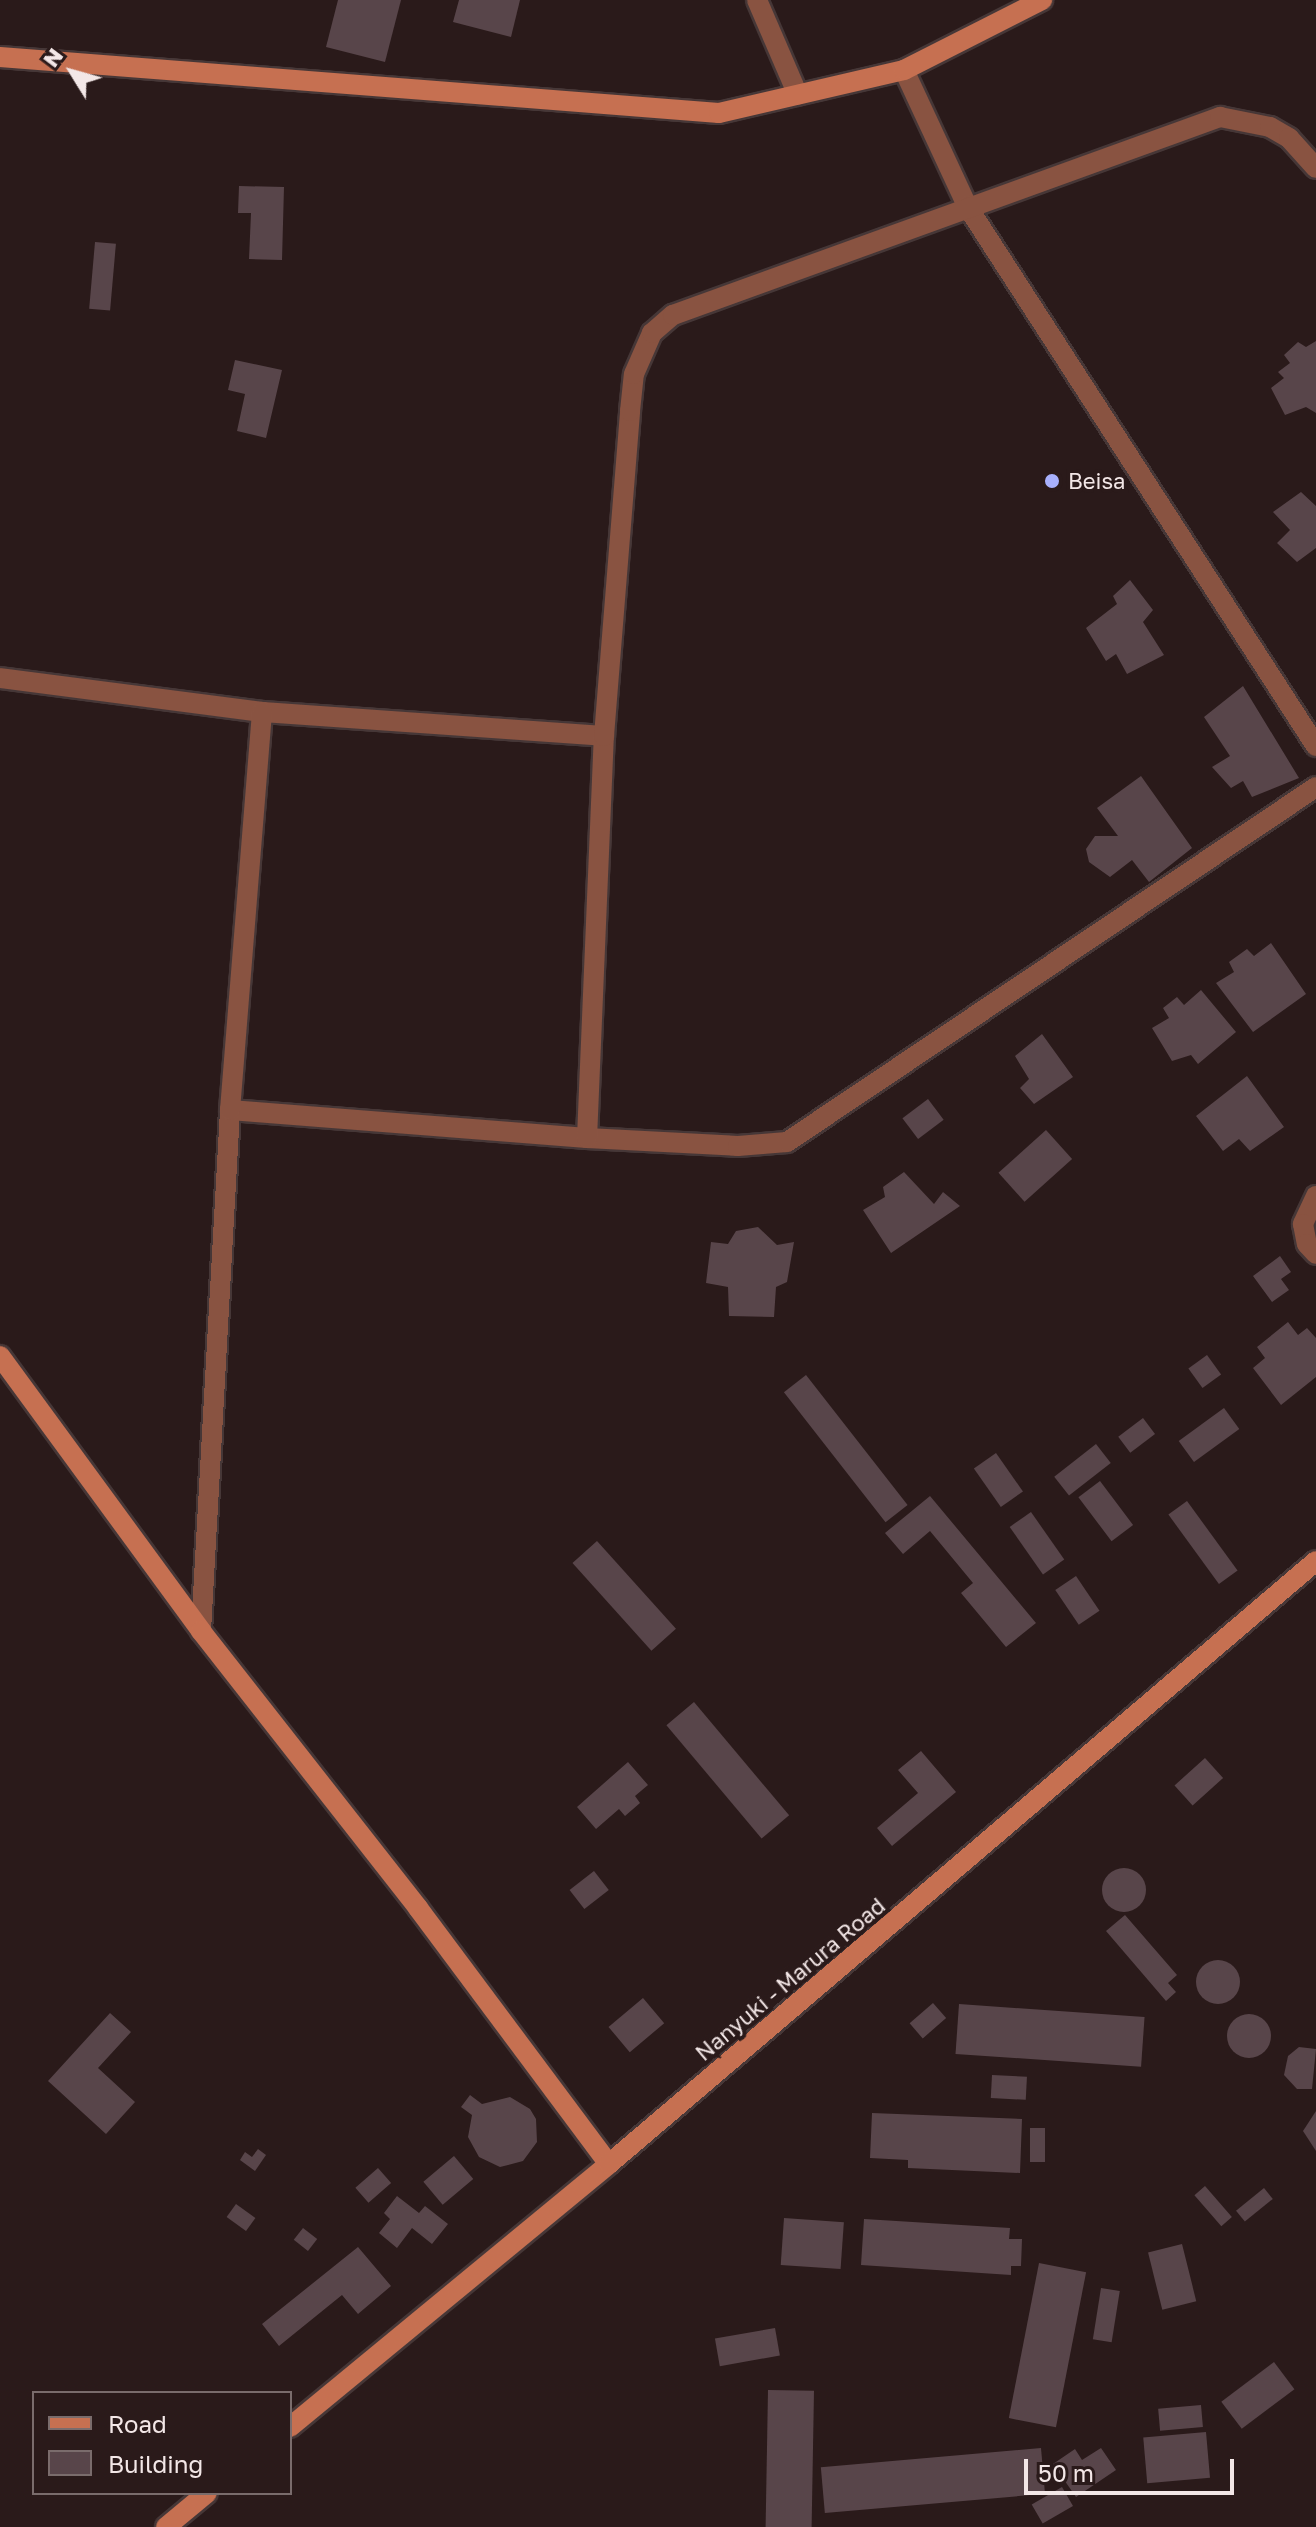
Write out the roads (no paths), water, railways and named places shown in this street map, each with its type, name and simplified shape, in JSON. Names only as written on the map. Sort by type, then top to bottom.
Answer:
[{"type":"street","points":[[757,0],[798,95]]},
{"type":"street","points":[[0,57],[719,113],[904,70],[1042,0]]},
{"type":"street","points":[[904,70],[967,206],[1316,746]]},
{"type":"street","points":[[587,1138],[604,736],[634,374],[652,333],[673,315],[967,206],[1220,117],[1270,127],[1289,138],[1316,168]]},
{"type":"street","points":[[0,678],[262,712],[604,736]]},
{"type":"street","points":[[201,1631],[230,1110],[262,712]]},
{"type":"street","points":[[230,1110],[587,1138],[738,1146],[787,1142],[1316,787]]},
{"type":"street","points":[[1316,1196],[1303,1224],[1307,1244],[1316,1254]]},
{"type":"street","points":[[0,1356],[201,1631],[418,1908],[609,2164]]},
{"type":"street","name":"Nanyuki - Marura Road","points":[[292,2425],[609,2164],[1316,1561]]},
{"type":"street","points":[[166,2527],[205,2495]]},
{"type":"place","name":"Beisa","points":[[1052,481]]}]
